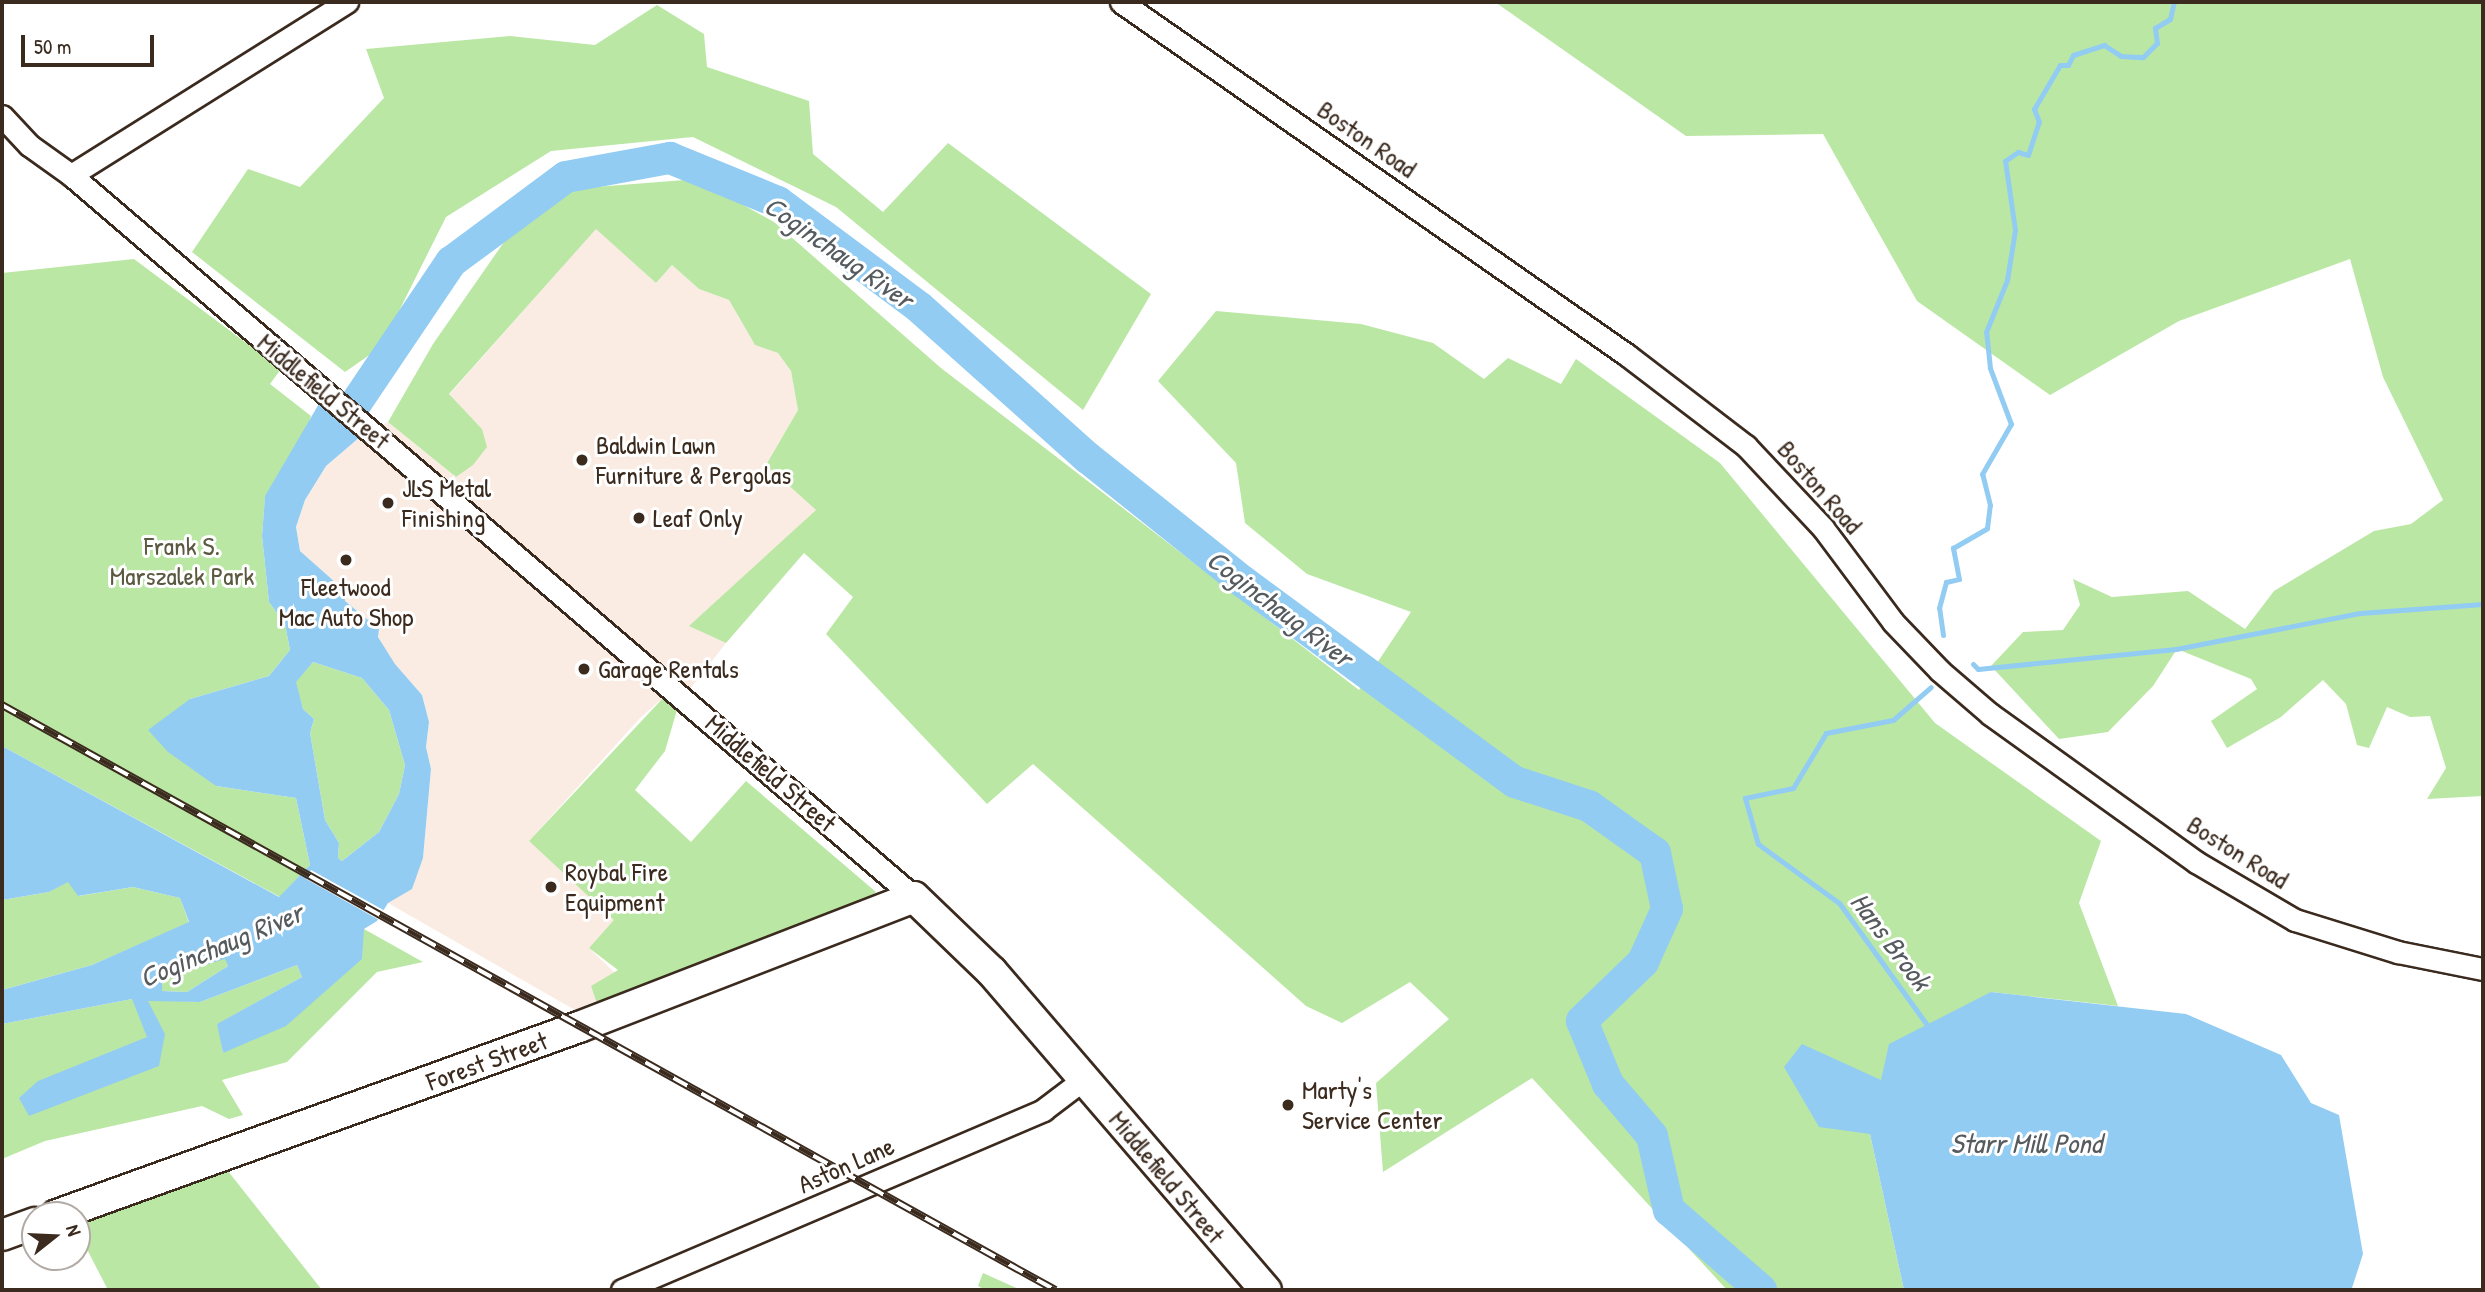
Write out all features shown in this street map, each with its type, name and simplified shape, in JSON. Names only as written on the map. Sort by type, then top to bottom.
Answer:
[{"type":"main road","name":"Middlefield Street","points":[[914,897],[992,972],[1266,1290]]},
{"type":"main road","name":"Forest Street","points":[[91,1203],[506,1055],[914,897]]},
{"type":"main road","points":[[2,1235],[21,1228]]},
{"type":"street","points":[[71,175],[346,2]]},
{"type":"street","name":"Boston Road","points":[[1121,2],[1628,355],[1746,446],[1822,527],[1893,622],[1940,671],[1990,715],[2185,854],[2295,920],[2398,952],[2483,969]]},
{"type":"street","name":"Middlefield Street","points":[[2,116],[29,145],[71,175],[914,897]]},
{"type":"street","name":"Aston Lane","points":[[622,1290],[1042,1110],[1084,1079]]},
{"type":"shaded area","points":[[596,228],[656,283],[672,265],[699,289],[729,300],[755,345],[778,353],[791,371],[798,410],[766,465],[816,510],[690,626],[726,643],[679,703],[664,697],[640,718],[529,841],[615,920],[589,948],[615,973],[591,986],[596,1001],[575,1010],[388,903],[423,858],[431,769],[426,747],[429,722],[422,695],[395,664],[378,637],[379,629],[345,601],[344,590],[300,551],[296,527],[305,500],[326,466],[361,436],[388,422],[456,477],[482,429],[449,395]]},
{"type":"green space","points":[[1495,2],[2483,2],[2483,796],[2427,799],[2446,768],[2430,716],[2410,717],[2387,707],[2369,748],[2357,745],[2346,704],[2323,680],[2281,717],[2227,748],[2211,721],[2257,689],[2251,679],[2177,649],[2153,686],[2108,732],[2059,739],[1991,666],[2023,632],[2063,630],[2080,605],[2073,579],[2112,597],[2188,591],[2245,629],[2274,591],[2374,531],[2411,524],[2443,500],[2383,377],[2350,259],[2179,321],[2050,395],[1917,301],[1823,134],[1686,136]]},
{"type":"green space","points":[[657,5],[704,34],[707,67],[809,101],[813,154],[883,212],[948,143],[1151,294],[1083,410],[836,207],[693,137],[551,151],[446,217],[381,347],[345,372],[192,252],[248,169],[300,187],[384,98],[366,49],[510,36],[595,45]]},
{"type":"green space","points":[[697,179],[774,222],[941,368],[1359,690],[1411,612],[1307,574],[1245,523],[1236,463],[1158,381],[1216,311],[1361,324],[1433,343],[1484,379],[1508,358],[1561,384],[1576,359],[1720,463],[1935,723],[2101,841],[2079,903],[2118,1006],[1991,992],[1870,1134],[1904,1290],[1727,1290],[1532,1078],[1383,1172],[1376,1083],[1449,1019],[1410,982],[1342,1023],[1306,1006],[1033,764],[987,804],[826,634],[853,597],[804,553],[726,643],[689,626],[816,510],[766,465],[798,410],[791,371],[778,353],[755,345],[729,300],[699,289],[672,265],[656,283],[596,229],[449,394],[482,429],[487,447],[473,465],[456,477],[388,422],[433,344],[511,232],[570,189]]},
{"type":"green space","name":"Frank S. Marszalek Park","points":[[134,259],[281,369],[270,384],[311,416],[302,440],[265,497],[262,536],[269,602],[285,624],[290,650],[269,676],[190,699],[216,786],[296,798],[310,865],[280,897],[2,746],[2,273]]},
{"type":"green space","points":[[313,662],[362,678],[389,710],[405,765],[399,794],[379,832],[342,861],[338,858],[339,843],[325,820],[310,733],[314,719],[303,709],[295,682]]},
{"type":"green space","points":[[664,697],[679,703],[665,751],[635,790],[691,842],[746,781],[876,892],[867,901],[608,1002],[596,1001],[591,986],[618,970],[589,948],[614,920],[529,841]]},
{"type":"green space","points":[[68,881],[79,896],[133,887],[180,898],[189,923],[92,965],[2,990],[2,900],[49,892]]},
{"type":"green space","points":[[364,929],[423,962],[377,972],[287,1062],[222,1080],[243,1115],[229,1119],[202,1106],[45,1141],[2,1159],[2,1024],[132,999],[200,1002],[297,965],[302,977],[218,1024],[223,1053]]},
{"type":"green space","points":[[226,958],[228,966],[187,992],[162,991],[161,982],[169,975],[175,978],[187,970]]},
{"type":"green space","points":[[224,1166],[322,1290],[108,1290],[91,1257],[91,1214]]},
{"type":"green space","points":[[983,1273],[1021,1290],[985,1290],[978,1286]]},
{"type":"water","points":[[320,402],[361,436],[326,466],[305,500],[296,527],[300,551],[344,590],[345,601],[379,629],[378,637],[395,664],[422,695],[429,722],[426,747],[431,769],[423,858],[412,889],[388,903],[377,921],[364,929],[362,959],[286,1026],[223,1053],[217,1024],[302,977],[297,965],[200,1002],[148,1001],[165,1034],[159,1066],[29,1116],[19,1098],[38,1081],[147,1037],[132,999],[2,1024],[2,990],[92,965],[189,922],[180,898],[133,887],[78,896],[68,882],[49,892],[2,900],[2,746],[279,897],[310,865],[296,798],[216,786],[168,752],[148,730],[190,699],[269,676],[290,650],[285,624],[269,602],[262,536],[265,496]],"holes":[[[313,662],[362,678],[389,710],[405,765],[399,794],[379,832],[342,861],[338,858],[339,843],[325,820],[310,733],[314,719],[303,709],[296,682]],[[225,959],[228,966],[187,992],[162,991],[162,982],[169,975],[175,979],[187,970]]]},
{"type":"water","name":"Starr Mill Pond","points":[[1991,992],[2186,1014],[2281,1055],[2311,1103],[2339,1115],[2363,1254],[2352,1288],[1904,1290],[1870,1134],[1819,1127],[1784,1067],[1802,1044],[1881,1080],[1889,1044]]},
{"type":"pier","points":[[311,870],[387,912],[381,921],[306,879]]},
{"type":"waterway","name":"Hans Brook","points":[[1943,635],[1939,608],[1946,582],[1959,579],[1953,548],[1987,528],[1990,505],[1982,474],[2011,424],[1990,368],[1986,332],[2007,280],[2015,230],[2005,161],[2018,152],[2028,155],[2039,122],[2034,109],[2060,65],[2068,65],[2073,55],[2104,45],[2121,56],[2143,57],[2157,43],[2155,28],[2170,19],[2174,2]]},
{"type":"waterway","name":"Coginchaug River","points":[[331,440],[451,262],[566,177],[670,158],[778,202],[920,308],[1088,458],[1242,581],[1515,782],[1589,806],[1655,853],[1667,909],[1643,962],[1582,1021],[1608,1084],[1652,1136],[1669,1210],[1761,1290]]},
{"type":"waterway","points":[[1973,664],[1978,669],[2176,649],[2360,613],[2483,604]]},
{"type":"waterway","name":"Hans Brook","points":[[1930,1029],[1839,903],[1758,844],[1745,798],[1793,788],[1826,733],[1893,720],[1931,687]]},
{"type":"railway","points":[[2,705],[1055,1290]]},
{"type":"place","name":"Baldwin Lawn Furniture & Pergolas","points":[[582,460]]},
{"type":"place","name":"JLS Metal Finishing","points":[[388,503]]},
{"type":"place","name":"Leaf Only","points":[[639,518]]},
{"type":"place","name":"Fleetwood Mac Auto Shop","points":[[346,560]]},
{"type":"place","name":"Garage Rentals","points":[[584,669]]},
{"type":"place","name":"Roybal Fire Equipment","points":[[551,887]]},
{"type":"place","name":"Marty's Service Center","points":[[1288,1105]]}]
